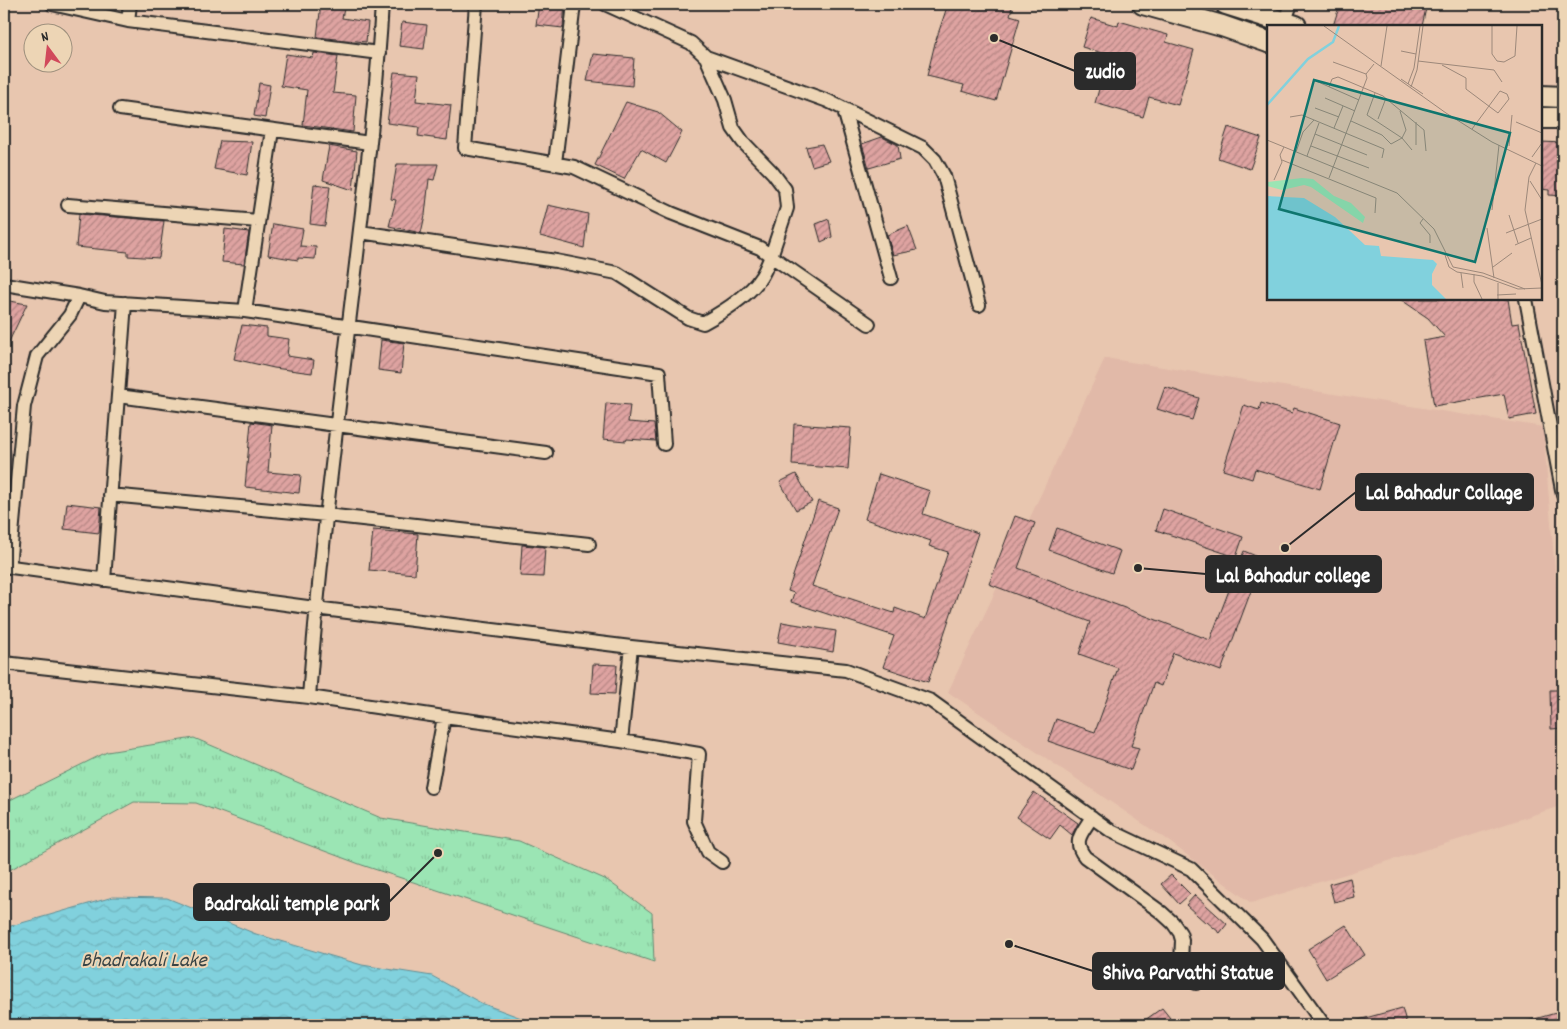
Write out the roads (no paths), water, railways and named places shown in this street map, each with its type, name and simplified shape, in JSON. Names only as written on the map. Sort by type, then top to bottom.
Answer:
[{"type":"highway","points":[[1143,4],[1222,26],[1267,42]]},
{"type":"highway","points":[[1226,4],[1289,20]]},
{"type":"highway","points":[[1542,96],[1563,97]]},
{"type":"highway","points":[[1542,118],[1563,118]]},
{"type":"street","points":[[52,4],[128,21],[379,54]]},
{"type":"street","points":[[128,21],[130,4]]},
{"type":"street","points":[[309,697],[326,515],[370,143],[382,4]]},
{"type":"street","points":[[476,4],[465,148],[574,167],[671,213],[760,248],[869,324]]},
{"type":"street","points":[[555,163],[574,4]]},
{"type":"street","points":[[605,4],[691,43],[706,56],[828,101],[923,148],[935,160],[944,176],[979,305]]},
{"type":"street","points":[[360,232],[556,261],[617,273],[688,318],[703,323],[718,314],[760,279],[771,256],[787,208],[785,190],[773,173],[743,142],[733,128],[725,100],[706,56]]},
{"type":"street","points":[[120,110],[370,143]]},
{"type":"street","points":[[844,110],[891,278]]},
{"type":"street","points":[[245,311],[272,130]]},
{"type":"street","points":[[68,205],[258,221]]},
{"type":"street","points":[[4,284],[105,302],[245,311],[659,373],[664,444]]},
{"type":"street","points":[[79,296],[66,321],[37,356],[24,406],[7,567],[316,608],[846,670],[931,702],[1111,831],[1191,869],[1262,939],[1324,1025]]},
{"type":"street","points":[[1526,300],[1563,495]]},
{"type":"street","points":[[104,580],[125,303]]},
{"type":"street","points":[[118,396],[546,453]]},
{"type":"street","points":[[110,495],[326,515],[589,544]]},
{"type":"street","points":[[621,741],[631,646]]},
{"type":"street","points":[[4,663],[309,697],[444,718],[621,741],[699,754],[694,821],[708,852],[722,862]]},
{"type":"street","points":[[431,787],[444,718]]},
{"type":"street","points":[[1092,817],[1078,840],[1080,850],[1085,857],[1161,912],[1173,923],[1180,933],[1182,940],[1181,964],[1196,983]]},
{"type":"water","name":"Bhadrakali Lake","points":[[113,897],[167,898],[256,934],[362,965],[432,976],[481,1003],[540,1025],[4,1025],[4,928]]},
{"type":"place","name":"zudio","points":[[994,38]]},
{"type":"place","name":"Lal Bahadur Collage","points":[[1285,548]]},
{"type":"place","name":"Lal Bahadur college","points":[[1138,568]]},
{"type":"place","name":"Badrakali temple park","points":[[438,853]]},
{"type":"place","name":"Shiva Parvathi Statue","points":[[1009,944]]}]
